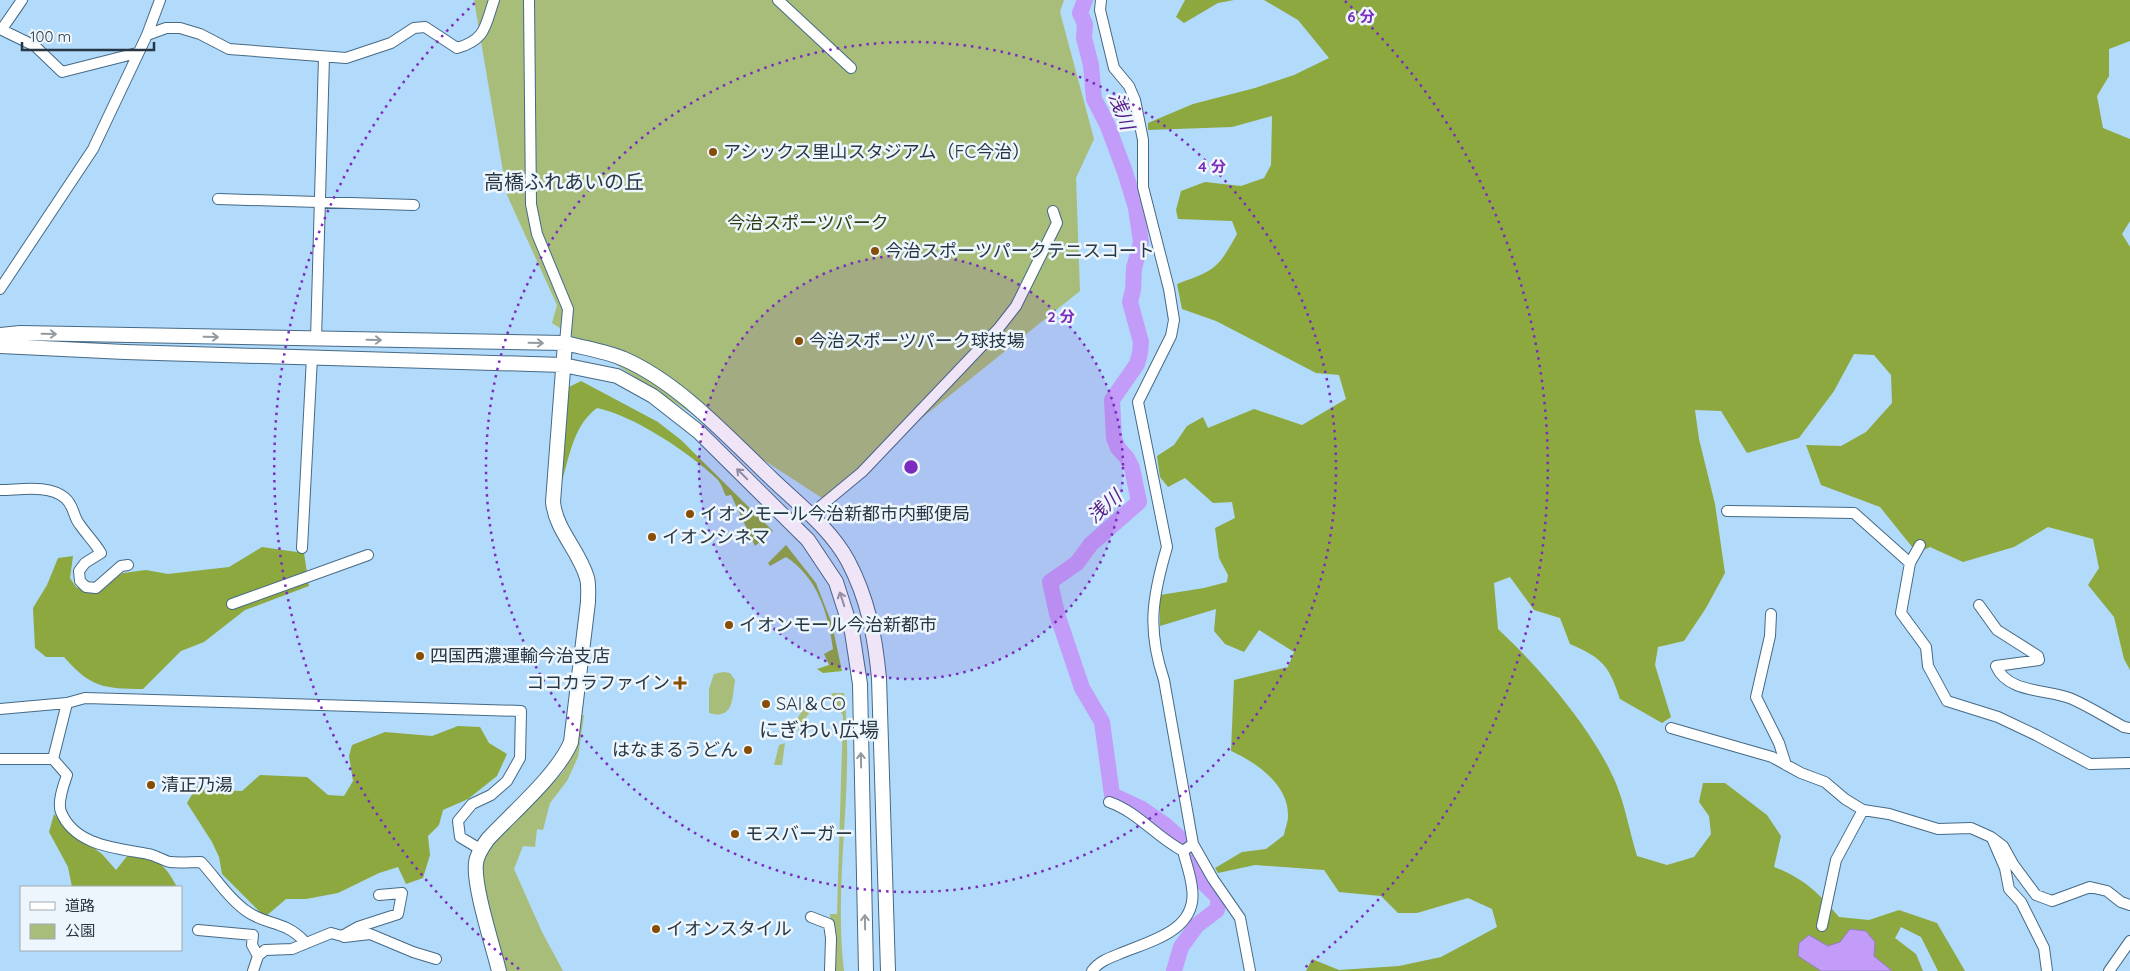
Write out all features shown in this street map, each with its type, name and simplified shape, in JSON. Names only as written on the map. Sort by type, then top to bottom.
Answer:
[{"type":"street","points":[[22,0],[1,29],[35,46],[62,72],[137,53]]},
{"type":"street","points":[[0,290],[93,149],[137,53],[147,36],[160,0]]},
{"type":"street","points":[[147,36],[166,28],[180,28],[200,34],[229,49],[346,58],[391,43],[414,28],[426,27],[457,48],[472,44],[482,34],[494,0]]},
{"type":"street","points":[[499,971],[479,886],[476,864],[480,849],[557,766],[570,742],[588,602],[588,580],[581,562],[569,545],[554,512],[568,309],[537,234],[531,204],[530,0]]},
{"type":"street","points":[[778,0],[851,68]]},
{"type":"street","points":[[1101,0],[1100,10],[1114,68],[1129,86],[1135,100],[1143,140],[1143,187],[1169,289],[1174,320],[1171,336],[1138,402],[1167,547],[1161,568],[1151,629],[1157,659],[1164,680],[1193,844],[1213,879],[1240,918],[1250,971]]},
{"type":"street","points":[[316,339],[324,57]]},
{"type":"street","points":[[218,199],[414,205]]},
{"type":"street","points":[[810,515],[862,472],[998,329],[1016,306],[1056,223],[1053,211]]},
{"type":"street","points":[[0,335],[20,333],[565,343],[624,359],[664,382],[721,430],[826,530],[847,561],[866,600],[875,636],[879,678],[888,971]]},
{"type":"street","points":[[0,346],[125,352],[563,365],[617,376],[653,396],[699,432],[808,540],[836,582],[852,632],[860,684],[866,971]]},
{"type":"street","points":[[302,548],[312,358]]},
{"type":"street","points":[[0,490],[48,489],[66,498],[74,509],[78,523],[93,539],[101,553],[85,563],[79,571],[80,581],[86,587],[96,588],[121,566],[128,565]]},
{"type":"street","points":[[1727,511],[1854,513],[1910,562]]},
{"type":"street","points":[[1920,545],[1910,562],[1901,613],[1926,648],[1928,666],[1947,702],[1998,717],[2090,764],[2130,763]]},
{"type":"street","points":[[232,604],[368,555]]},
{"type":"street","points":[[1979,605],[1998,630],[2038,656],[2039,660],[1996,666],[2000,674],[2033,692],[2070,698],[2124,727],[2130,728]]},
{"type":"street","points":[[1771,614],[1767,650],[1756,697],[1779,743],[1786,765]]},
{"type":"street","points":[[0,709],[67,703],[85,698],[521,711],[520,758],[507,781],[491,795],[472,804],[458,821],[460,837],[480,849]]},
{"type":"street","points":[[53,759],[67,703]]},
{"type":"street","points":[[1671,728],[1772,757],[1825,782],[1845,799],[1863,810],[1889,814],[1938,829],[1971,828],[1991,837],[2003,846],[2012,864],[2036,895],[2052,901],[2090,887],[2108,890],[2121,902],[2130,905]]},
{"type":"street","points":[[0,760],[53,759],[67,775],[62,788],[60,811],[71,828],[88,840],[116,849],[150,854],[169,862],[201,862],[227,895],[246,912],[285,925],[296,932],[305,942]]},
{"type":"street","points":[[1092,971],[1098,963],[1104,960],[1174,931],[1185,922],[1192,906],[1193,888],[1183,851],[1170,844],[1135,814],[1109,802]]},
{"type":"street","points":[[1822,926],[1836,860],[1863,810]]},
{"type":"street","points":[[1991,837],[2005,868],[2009,889],[2022,902],[2044,948],[2047,971]]},
{"type":"street","points":[[1183,851],[1193,844]]},
{"type":"street","points":[[342,936],[358,927],[398,914],[402,893],[379,895]]},
{"type":"street","points":[[811,917],[829,924],[831,938],[830,971]]},
{"type":"street","points":[[198,930],[253,935],[252,945],[258,956]]},
{"type":"street","points":[[253,971],[258,956],[265,950],[292,949],[305,942],[330,934],[342,936],[370,934],[436,959]]},
{"type":"street","points":[[2110,971],[2130,941]]},
{"type":"green space","name":"今治スポーツパーク","points":[[474,0],[1064,0],[1060,12],[1094,139],[1076,178],[1080,291],[822,498],[552,323],[557,305],[507,195]]},
{"type":"green space","points":[[1185,0],[1234,0],[1218,3],[1184,23],[1176,17]]},
{"type":"green space","points":[[1264,0],[2130,0],[2130,41],[2109,49],[2109,76],[2097,96],[2103,128],[2130,139],[2130,221],[2122,234],[2130,247],[2130,670],[2124,659],[2114,617],[2088,585],[2099,568],[2093,539],[2048,527],[2014,547],[1963,562],[1930,547],[1917,553],[1880,507],[1821,485],[1806,445],[1841,446],[1866,432],[1892,403],[1891,375],[1874,355],[1854,354],[1834,391],[1799,438],[1747,453],[1721,411],[1695,410],[1699,439],[1715,504],[1725,573],[1706,608],[1684,641],[1658,647],[1655,665],[1671,717],[1662,723],[1620,699],[1608,670],[1590,654],[1570,644],[1560,618],[1534,610],[1510,577],[1494,583],[1498,629],[1549,682],[1581,723],[1608,766],[1623,804],[1637,856],[1667,865],[1694,857],[1711,834],[1709,816],[1699,802],[1703,783],[1725,783],[1767,815],[1781,836],[1774,867],[1794,876],[1810,887],[1839,917],[1869,920],[1899,910],[1937,923],[1965,971],[1938,971],[1921,937],[1901,927],[1895,938],[1916,954],[1923,971],[1306,971],[1312,959],[1339,970],[1399,966],[1441,957],[1497,927],[1492,909],[1468,898],[1417,913],[1398,913],[1381,896],[1339,892],[1324,870],[1255,865],[1218,873],[1215,868],[1242,852],[1266,849],[1284,835],[1288,818],[1287,805],[1283,794],[1260,768],[1231,751],[1234,680],[1288,667],[1294,652],[1259,630],[1244,652],[1225,644],[1214,631],[1216,609],[1160,626],[1160,595],[1204,588],[1227,582],[1228,575],[1219,558],[1215,528],[1235,518],[1232,502],[1213,503],[1185,478],[1168,487],[1160,477],[1157,456],[1174,445],[1187,426],[1203,417],[1208,428],[1254,409],[1302,425],[1346,399],[1339,375],[1316,373],[1216,321],[1182,309],[1177,284],[1207,272],[1214,267],[1225,255],[1237,234],[1232,221],[1178,219],[1176,210],[1181,191],[1205,182],[1241,186],[1264,178],[1271,165],[1272,116],[1232,127],[1148,130],[1148,123],[1193,104],[1255,88],[1294,75],[1329,58],[1298,20]]},
{"type":"green space","points":[[581,381],[658,422],[681,440],[773,531],[755,546],[731,495],[726,496],[721,485],[706,469],[677,447],[644,427],[627,418],[597,408],[589,415],[578,431],[562,481],[556,485],[565,389]]},
{"type":"green space","points":[[786,545],[816,583],[832,624],[842,671],[823,673],[817,669],[829,665],[824,654],[833,649],[828,622],[820,597],[814,586],[806,575],[786,557],[770,566],[768,563]]},
{"type":"green space","points":[[262,547],[304,553],[309,586],[245,610],[204,642],[181,651],[143,689],[108,687],[99,684],[82,675],[64,657],[46,657],[35,648],[33,608],[47,585],[58,558],[73,556],[70,578],[76,587],[89,593],[123,573],[146,570],[168,574],[229,567]]},
{"type":"green space","points":[[730,673],[735,680],[732,701],[727,711],[717,714],[709,713],[709,689],[714,674]]},
{"type":"green space","points":[[831,693],[844,693],[847,728],[841,902],[844,971],[832,971],[830,914],[837,914],[843,716]]},
{"type":"green space","points":[[806,704],[810,705],[812,709],[794,735],[790,731]]},
{"type":"green space","points":[[580,715],[584,715],[578,757],[567,781],[550,803],[543,830],[537,829],[535,847],[523,846],[514,869],[542,932],[563,971],[504,971],[480,869],[487,852],[499,837],[563,772],[573,753]]},
{"type":"green space","points":[[458,726],[480,727],[489,743],[507,754],[497,776],[468,799],[443,810],[439,825],[428,836],[430,855],[423,878],[406,884],[398,867],[379,873],[338,893],[306,899],[286,899],[265,917],[222,874],[219,857],[212,842],[187,803],[197,786],[208,790],[242,791],[260,775],[307,777],[328,795],[344,796],[353,781],[349,756],[352,745],[385,732],[432,736]]},
{"type":"green space","points":[[785,743],[782,765],[774,765],[779,745]]},
{"type":"green space","points":[[54,814],[73,833],[102,854],[116,870],[128,855],[146,858],[153,860],[163,867],[176,886],[72,886],[68,867],[49,832]]},
{"type":"shaded area","points":[[1850,929],[1866,931],[1875,942],[1874,956],[1892,971],[1821,971],[1798,956],[1799,943],[1809,935],[1828,946],[1840,942]]},
{"type":"waterway","name":"浅川","points":[[1085,0],[1080,13],[1085,24],[1084,38],[1091,65],[1094,99],[1107,124],[1125,172],[1136,208],[1141,242],[1134,268],[1133,290],[1130,302],[1141,342],[1140,353],[1137,364],[1112,400],[1114,438],[1118,448],[1127,458],[1132,468],[1139,502],[1091,544],[1077,563],[1050,582],[1057,614],[1082,688],[1102,722],[1112,795],[1142,809],[1164,824],[1184,842],[1198,877],[1219,898],[1217,910],[1197,925],[1181,947],[1174,971]]},
{"type":"place","name":"アシックス里山スタジアム（FC今治）","points":[[713,152]]},
{"type":"place","name":"今治スポーツパークテニスコート","points":[[875,251]]},
{"type":"place","name":"今治スポーツパーク球技場","points":[[799,341]]},
{"type":"place","name":"イオンモール今治新都市内郵便局","points":[[690,514]]},
{"type":"place","name":"イオンシネマ","points":[[652,537]]},
{"type":"place","name":"イオンモール今治新都市","points":[[729,625]]},
{"type":"place","name":"四国西濃運輸今治支店","points":[[420,656]]},
{"type":"place","name":"ココカラファイン","points":[[680,683]]},
{"type":"place","name":"SAI＆CO","points":[[766,704]]},
{"type":"place","name":"はなまるうどん","points":[[748,750]]},
{"type":"place","name":"清正乃湯","points":[[151,785]]},
{"type":"place","name":"モスバーガー","points":[[735,834]]},
{"type":"place","name":"イオンスタイル","points":[[656,929]]},
{"type":"district","name":"高橋ふれあいの丘","points":[[564,182]]},
{"type":"district","name":"にぎわい広場","points":[[819,730]]}]
